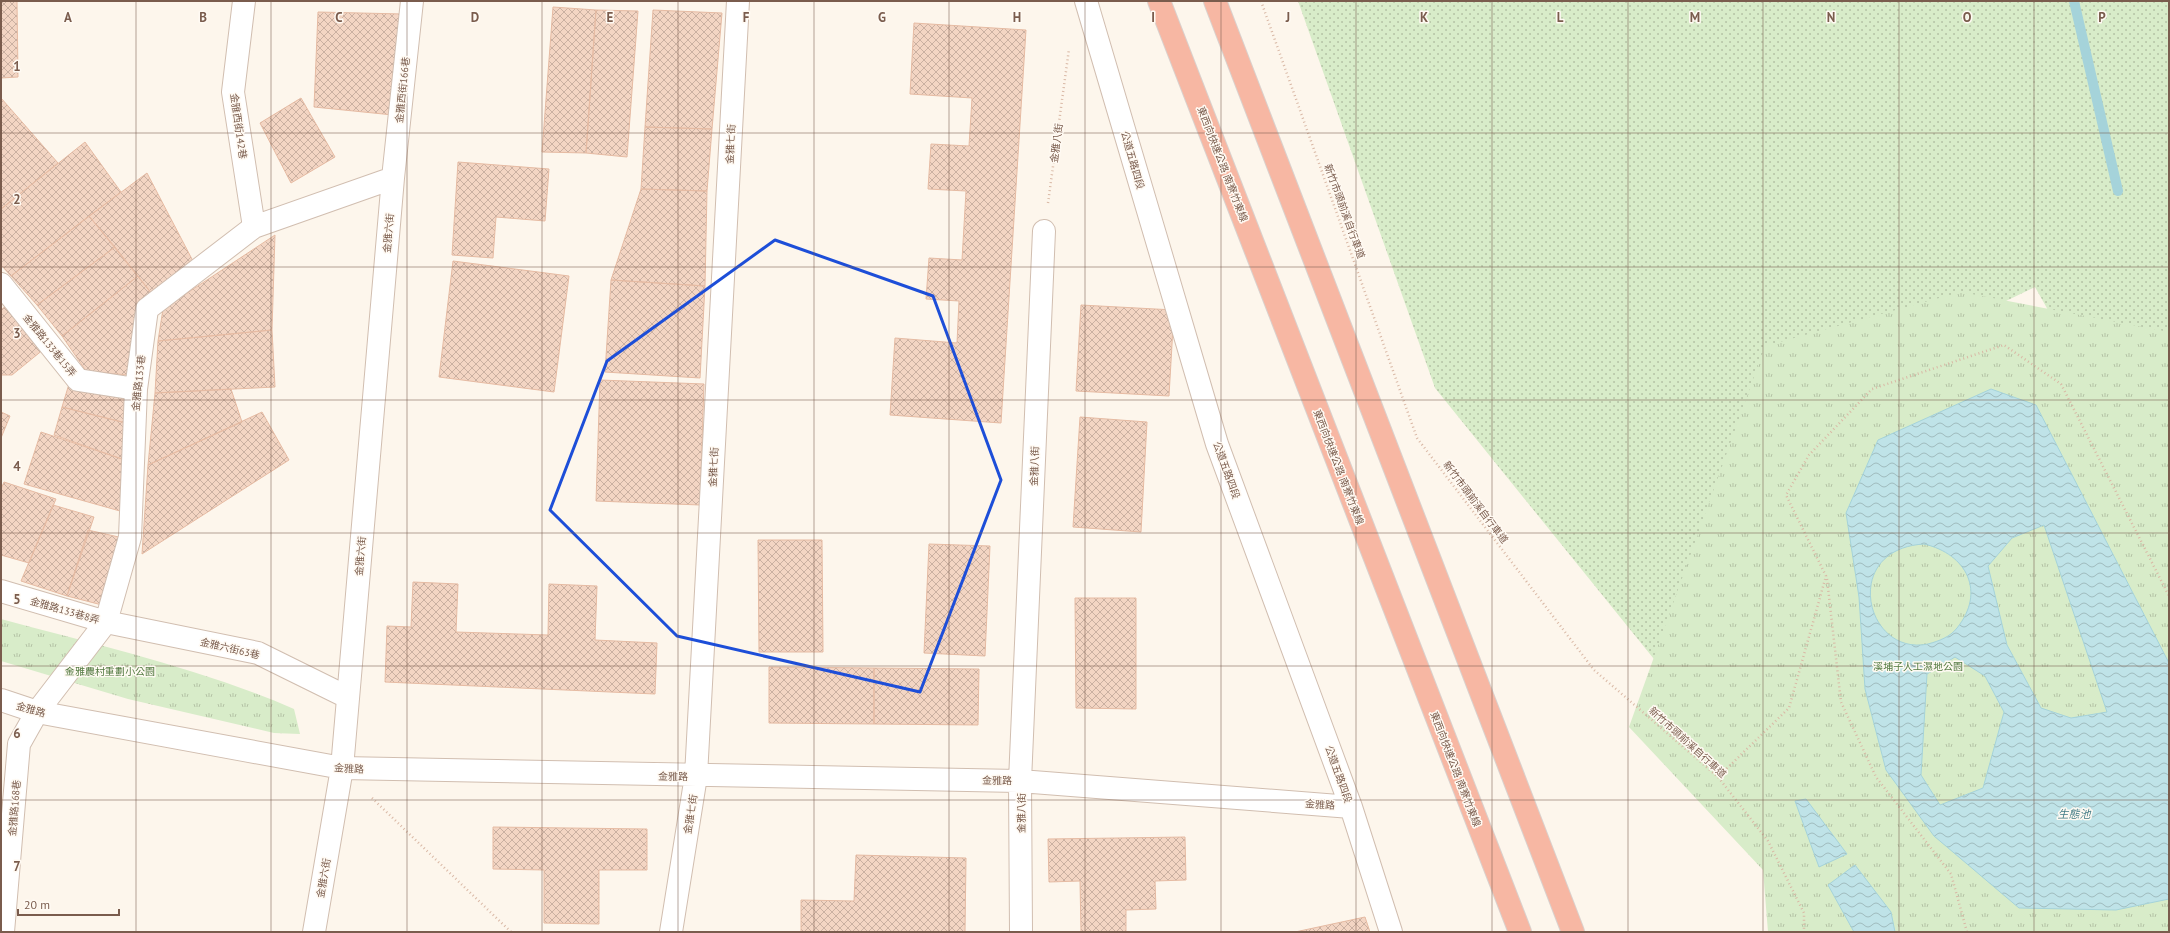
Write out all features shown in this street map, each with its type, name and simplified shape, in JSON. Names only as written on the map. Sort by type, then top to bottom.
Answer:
[{"type":"highway","name":"東西向快速公路 南寮竹東線","points":[[1159,1],[1520,932]]},
{"type":"highway","points":[[1215,1],[1573,932]]},
{"type":"street","name":"金雅西街142巷","points":[[244,1],[233,92],[254,227]]},
{"type":"street","name":"金雅西街166巷","points":[[393,178],[412,1]]},
{"type":"street","name":"金雅七街","points":[[671,932],[696,776],[738,1]]},
{"type":"street","name":"公道五路四段","points":[[1086,1],[1217,444],[1351,807],[1391,932]]},
{"type":"street","name":"金雅路133巷","points":[[37,712],[106,622],[130,537],[136,389],[147,309],[254,227],[393,178]]},
{"type":"street","name":"金雅六街","points":[[314,932],[342,768],[393,178]]},
{"type":"street","name":"金雅八街","points":[[1021,932],[1020,781],[1044,231]]},
{"type":"street","name":"金雅路133巷15弄","points":[[1,284],[78,380],[136,389]]},
{"type":"street","name":"金雅路133巷8弄","points":[[1,591],[106,622]]},
{"type":"street","name":"金雅六街63巷","points":[[106,622],[258,653],[347,697]]},
{"type":"street","name":"金雅路","points":[[1,700],[37,712],[342,768],[696,776],[1020,781],[1351,807]]},
{"type":"street","name":"金雅路168巷","points":[[3,932],[19,744],[37,712]]},
{"type":"path","name":"新竹市頭前溪自行車道","points":[[1261,1],[1417,438],[1594,670],[1718,777],[1768,841],[1804,913],[1804,932]]},
{"type":"path","name":"金雅八街","points":[[1044,231],[1069,47]]},
{"type":"path","points":[[1967,932],[1951,874],[1876,777],[1841,702],[1826,576],[1786,495],[1809,455],[1872,389],[2004,345],[2061,384],[2169,596]]},
{"type":"path","points":[[1718,777],[1789,708],[1826,576]]},
{"type":"path","points":[[342,768],[511,932]]},
{"type":"highlighted area","points":[[775,240],[933,296],[1001,480],[920,692],[677,636],[550,510],[607,361]]},
{"type":"green space","points":[[1298,1],[2169,1],[2169,525],[2035,287],[1879,362],[1704,721],[1435,388]]},
{"type":"green space","name":"溪埔子人工濕地公園","points":[[1961,292],[2169,332],[2169,932],[1768,932],[1763,870],[1629,727],[1765,346]]},
{"type":"green space","name":"金雅農村重劃小公園","points":[[1,619],[112,648],[186,670],[259,695],[294,709],[300,734],[274,733],[128,699],[1,661]]},
{"type":"water","name":"生態池","points":[[1991,389],[2036,405],[2169,663],[2169,899],[2116,910],[2019,908],[1934,836],[1886,770],[1865,689],[1859,597],[1846,513],[1878,440]],"holes":[[[2044,525],[2107,712],[2071,718],[2041,708],[2007,645],[1988,566],[2012,538]],[[1924,544],[1939,549],[1951,556],[1961,565],[1968,576],[1971,588],[1970,601],[1966,614],[1957,628],[1948,636],[1928,644],[1906,644],[1889,635],[1877,619],[1871,601],[1872,581],[1880,564],[1897,550]],[[1955,657],[1985,676],[2004,712],[1983,788],[1940,805],[1921,775],[1927,674]]]},
{"type":"water","points":[[1806,799],[1847,854],[1819,867],[1795,801]]},
{"type":"water","points":[[1855,865],[1891,912],[1895,932],[1854,932],[1828,885]]},
{"type":"building","points":[[1,1],[17,1],[18,77],[1,78]]},
{"type":"building","points":[[553,7],[596,10],[586,153],[542,152]]},
{"type":"building","points":[[596,10],[638,11],[627,157],[586,153]]},
{"type":"building","points":[[653,10],[722,13],[712,129],[645,127]]},
{"type":"building","points":[[318,12],[403,14],[393,115],[314,107]]},
{"type":"building","points":[[914,23],[1026,30],[1001,423],[890,415],[895,338],[957,343],[959,301],[926,299],[929,258],[962,260],[966,191],[928,189],[931,144],[969,146],[972,98],[910,94]]},
{"type":"building","points":[[1,98],[58,163],[1,209]]},
{"type":"building","points":[[301,98],[335,157],[291,183],[260,123]]},
{"type":"building","points":[[645,127],[712,129],[707,191],[641,189]]},
{"type":"building","points":[[85,142],[121,192],[11,276],[1,265],[1,209]]},
{"type":"building","points":[[458,162],[549,169],[545,221],[496,217],[493,258],[452,255]]},
{"type":"building","points":[[147,173],[194,263],[152,294],[89,216]]},
{"type":"building","points":[[641,189],[707,191],[705,286],[611,280]]},
{"type":"building","points":[[89,216],[115,247],[37,305],[11,276]]},
{"type":"building","points":[[275,235],[272,330],[158,341],[163,309]]},
{"type":"building","points":[[115,247],[138,276],[62,336],[37,305]]},
{"type":"building","points":[[453,261],[569,276],[554,392],[439,377]]},
{"type":"building","points":[[138,276],[152,294],[127,375],[86,371],[62,336]]},
{"type":"building","points":[[611,280],[705,286],[700,378],[605,372]]},
{"type":"building","points":[[8,304],[44,349],[12,375],[1,375],[1,310]]},
{"type":"building","points":[[1081,305],[1174,310],[1169,396],[1076,391]]},
{"type":"building","points":[[272,330],[275,387],[155,393],[158,341]]},
{"type":"building","points":[[600,380],[704,384],[700,505],[596,501]]},
{"type":"building","points":[[69,384],[129,395],[126,423],[62,407]]},
{"type":"building","points":[[231,389],[242,422],[148,465],[155,393]]},
{"type":"building","points":[[62,407],[126,423],[122,459],[54,435]]},
{"type":"building","points":[[1,412],[10,416],[1,438]]},
{"type":"building","points":[[262,412],[289,460],[142,554],[148,465]]},
{"type":"building","points":[[1080,417],[1147,422],[1141,532],[1073,527]]},
{"type":"building","points":[[41,432],[122,459],[120,511],[24,484]]},
{"type":"building","points":[[4,482],[56,499],[29,563],[1,555],[1,489]]},
{"type":"building","points":[[53,505],[94,517],[67,596],[21,581]]},
{"type":"building","points":[[88,530],[123,538],[102,605],[67,596]]},
{"type":"building","points":[[758,540],[822,540],[823,652],[759,652]]},
{"type":"building","points":[[929,544],[990,546],[985,656],[924,653]]},
{"type":"building","points":[[413,582],[458,584],[456,632],[548,635],[549,584],[597,586],[595,640],[657,643],[655,694],[385,682],[387,626],[411,627]]},
{"type":"building","points":[[1075,598],[1136,598],[1136,709],[1076,708]]},
{"type":"building","points":[[769,667],[874,668],[874,724],[769,723]]},
{"type":"building","points":[[874,668],[979,669],[978,725],[874,724]]},
{"type":"building","points":[[493,827],[647,829],[647,870],[599,870],[599,924],[544,923],[544,870],[493,869]]},
{"type":"building","points":[[1185,837],[1186,880],[1155,881],[1156,909],[1126,910],[1126,932],[1081,932],[1080,881],[1049,882],[1048,839]]},
{"type":"building","points":[[856,855],[966,858],[965,932],[801,932],[801,900],[854,901]]},
{"type":"building","points":[[1365,917],[1370,932],[1295,932]]},
{"type":"waterway","points":[[2074,1],[2118,191]]}]
